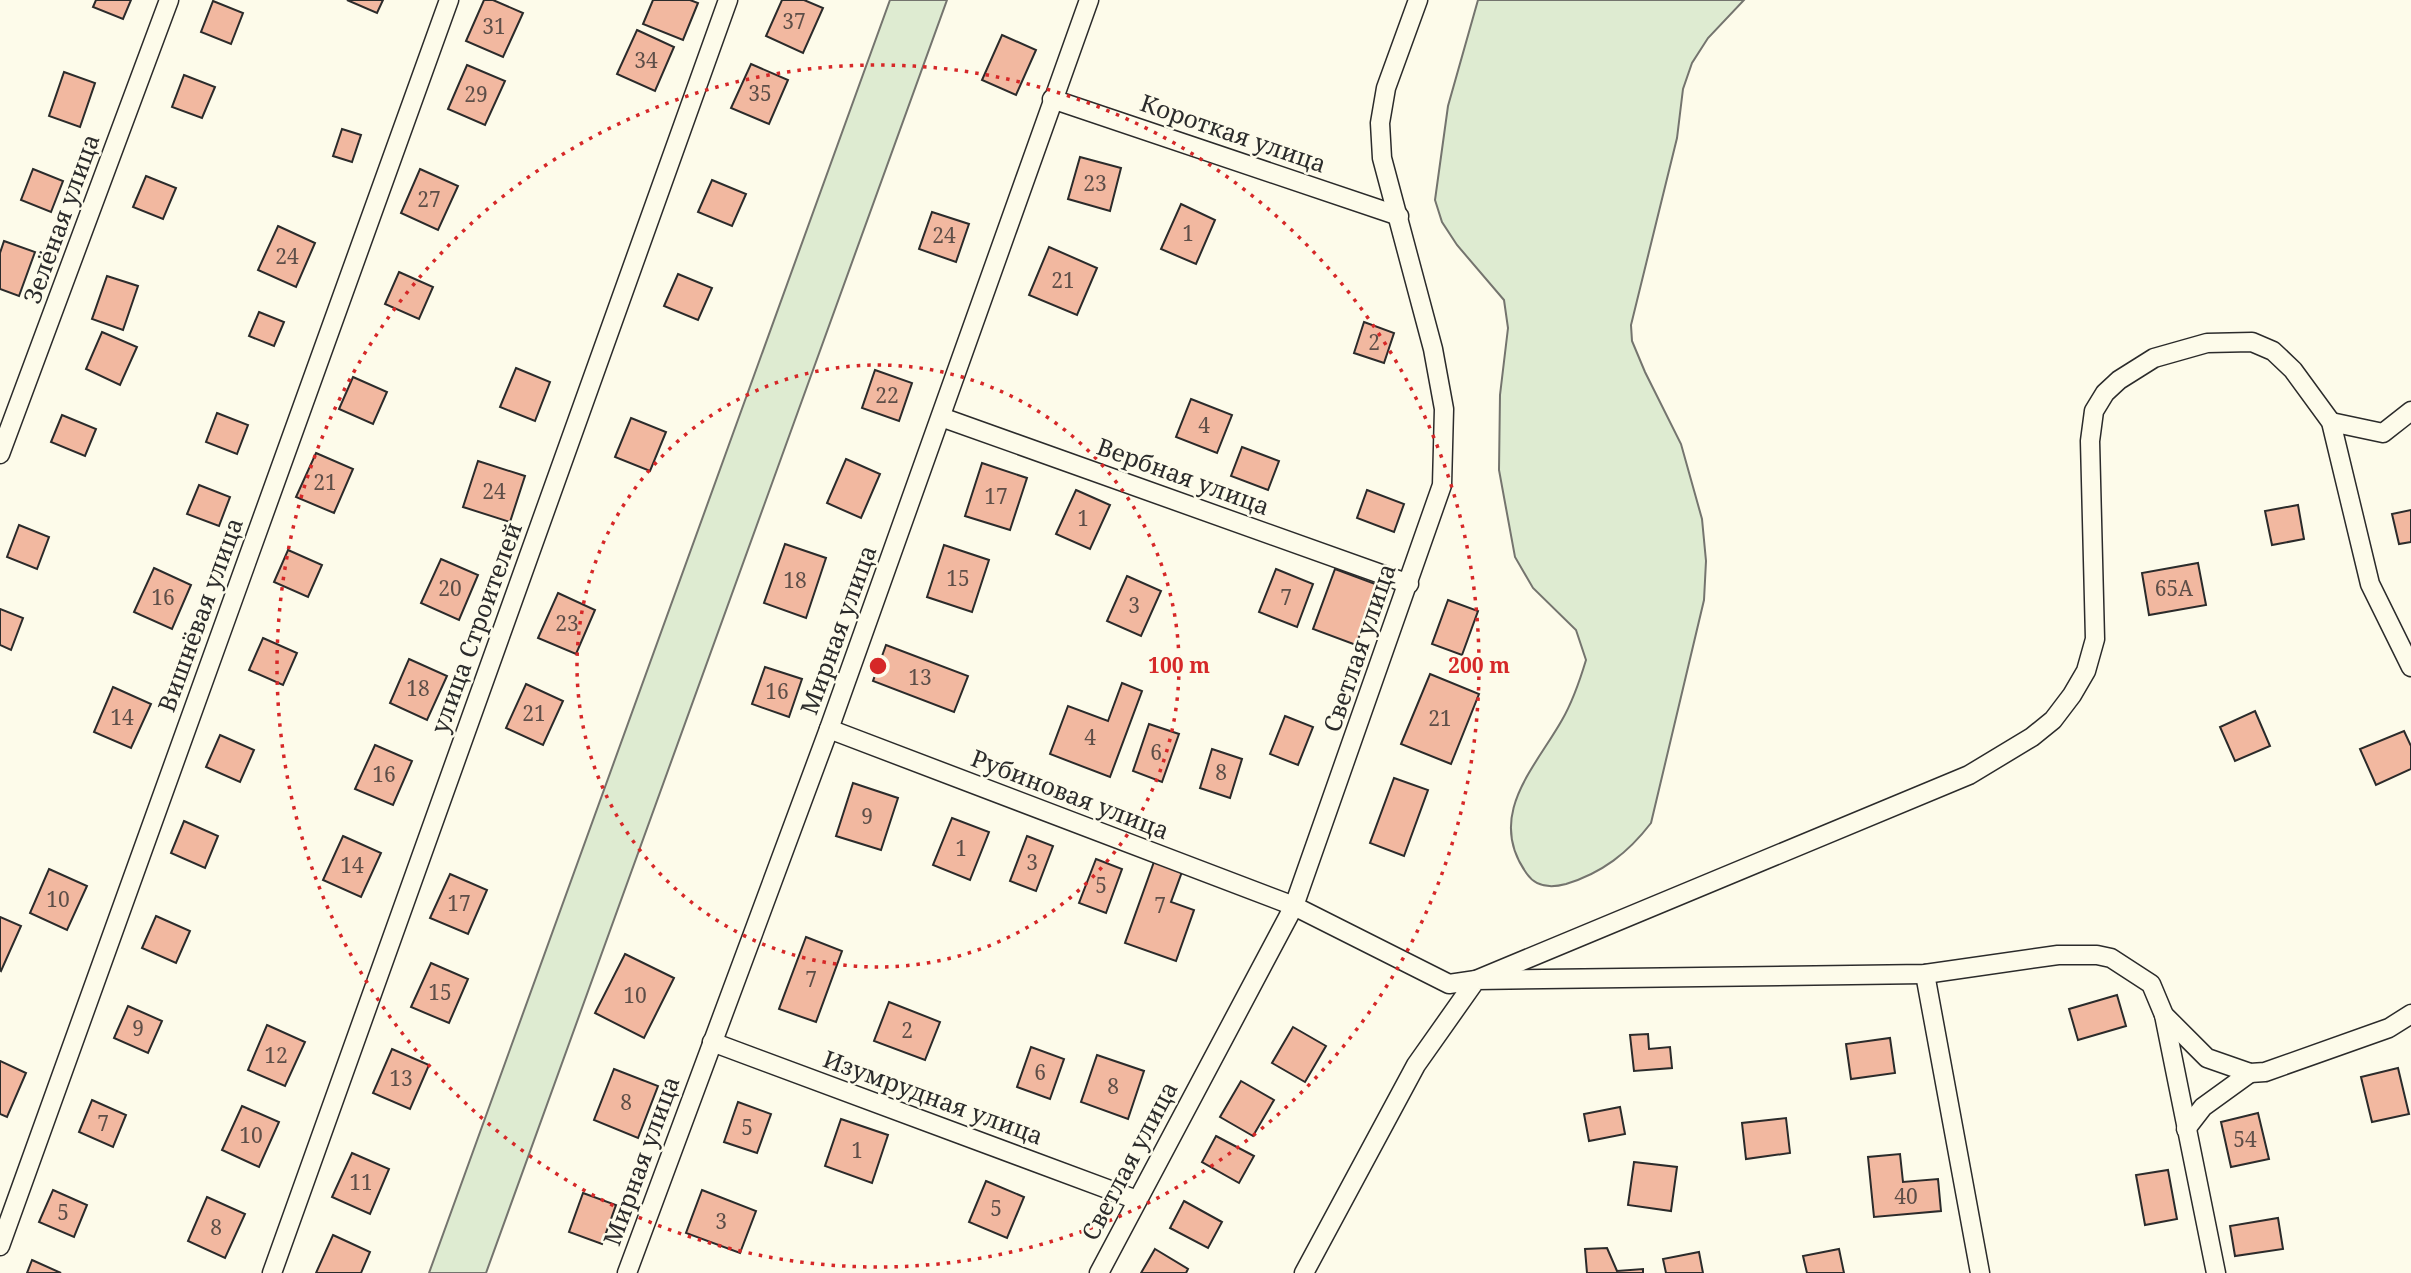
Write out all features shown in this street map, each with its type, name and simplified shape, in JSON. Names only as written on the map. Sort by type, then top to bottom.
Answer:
[{"type":"street","name":"Зелёная улица","points":[[0,454],[169,0]]},
{"type":"street","name":"Вишнёвая улица","points":[[0,1246],[449,0]]},
{"type":"street","name":"улица Строителей","points":[[272,1273],[728,0]]},
{"type":"street","name":"Мирная улица","points":[[627,1273],[829,729],[1089,0]]},
{"type":"street","name":"Светлая улица","points":[[1099,1273],[1294,906],[1442,485],[1444,409],[1433,349],[1382,158],[1380,123],[1386,88],[1418,0]]},
{"type":"street","name":"Короткая улица","points":[[1052,99],[1399,216]]},
{"type":"street","points":[[1304,1273],[1416,1065],[1476,980],[1969,775],[2032,737],[2053,720],[2086,671],[2095,639],[2091,441],[2094,411],[2105,393],[2119,380],[2154,358],[2207,343],[2252,342],[2273,351],[2293,370],[2331,422],[2370,584],[2411,667]]},
{"type":"street","points":[[2331,422],[2383,433],[2411,411]]},
{"type":"street","name":"Вербная улица","points":[[942,416],[1409,584]]},
{"type":"street","name":"Рубиновая улица","points":[[829,729],[1294,906],[1449,984],[1476,980],[1925,974],[2058,955],[2104,956],[2130,969],[2151,984],[2164,1015]]},
{"type":"street","points":[[1925,974],[1980,1273]]},
{"type":"street","points":[[2164,1015],[2207,1058],[2250,1073],[2265,1072],[2389,1028],[2411,1014]]},
{"type":"street","points":[[2164,1015],[2216,1273]]},
{"type":"street","name":"Изумрудная улица","points":[[712,1042],[1137,1200]]},
{"type":"street","points":[[2186,1129],[2203,1107],[2250,1073]]},
{"type":"green space","points":[[890,0],[947,0],[486,1273],[429,1273]]},
{"type":"green space","points":[[1478,0],[1744,0],[1708,38],[1692,63],[1683,89],[1677,138],[1631,325],[1632,341],[1645,372],[1681,444],[1702,519],[1706,561],[1704,600],[1651,823],[1633,844],[1603,868],[1555,886],[1539,884],[1527,874],[1515,853],[1511,832],[1512,812],[1528,775],[1570,705],[1586,660],[1576,630],[1533,588],[1515,557],[1499,470],[1500,395],[1508,328],[1504,300],[1457,245],[1442,222],[1435,200],[1448,106]]},
{"type":"building","points":[[96,0],[131,0],[123,19],[93,7]]},
{"type":"building","points":[[347,0],[383,0],[377,13]]},
{"type":"building","points":[[484,0],[493,0],[523,13],[503,57],[466,41]]},
{"type":"building","points":[[653,0],[690,0],[698,3],[683,40],[643,24]]},
{"type":"building","points":[[782,0],[804,0],[823,8],[803,53],[766,36]]},
{"type":"building","points":[[213,1],[243,13],[231,44],[201,32]]},
{"type":"building","points":[[637,30],[674,47],[655,91],[617,74]]},
{"type":"building","points":[[1002,35],[1036,50],[1016,95],[982,80]]},
{"type":"building","points":[[751,64],[788,80],[769,124],[731,108]]},
{"type":"building","points":[[467,65],[505,81],[485,125],[448,109]]},
{"type":"building","points":[[64,72],[95,83],[80,127],[49,116]]},
{"type":"building","points":[[184,75],[215,87],[202,118],[172,107]]},
{"type":"building","points":[[342,129],[361,135],[352,162],[333,156]]},
{"type":"building","points":[[1080,157],[1121,168],[1110,211],[1068,199]]},
{"type":"building","points":[[33,169],[63,181],[51,212],[21,200]]},
{"type":"building","points":[[420,169],[458,186],[438,230],[401,213]]},
{"type":"building","points":[[146,176],[176,188],[163,219],[133,207]]},
{"type":"building","points":[[712,180],[746,194],[732,226],[698,212]]},
{"type":"building","points":[[1181,204],[1215,220],[1196,264],[1161,249]]},
{"type":"building","points":[[932,212],[969,224],[956,262],[919,249]]},
{"type":"building","points":[[278,226],[315,243],[296,287],[258,270]]},
{"type":"building","points":[[4,241],[35,252],[19,296],[0,289],[0,253]]},
{"type":"building","points":[[1049,247],[1097,268],[1077,315],[1029,295]]},
{"type":"building","points":[[399,272],[433,287],[419,319],[385,304]]},
{"type":"building","points":[[678,274],[712,288],[698,320],[664,306]]},
{"type":"building","points":[[107,276],[138,286],[123,330],[92,319]]},
{"type":"building","points":[[259,312],[284,322],[274,346],[249,336]]},
{"type":"building","points":[[1364,322],[1394,333],[1384,363],[1354,353]]},
{"type":"building","points":[[102,332],[137,347],[120,385],[86,369]]},
{"type":"building","points":[[516,368],[550,382],[535,421],[500,407]]},
{"type":"building","points":[[875,370],[912,383],[899,421],[862,408]]},
{"type":"building","points":[[353,377],[387,392],[373,424],[339,409]]},
{"type":"building","points":[[1191,399],[1232,415],[1217,453],[1176,437]]},
{"type":"building","points":[[217,413],[248,425],[237,454],[206,442]]},
{"type":"building","points":[[62,415],[96,429],[85,456],[51,442]]},
{"type":"building","points":[[631,418],[666,432],[650,471],[615,457]]},
{"type":"building","points":[[1242,447],[1279,461],[1268,490],[1231,476]]},
{"type":"building","points":[[316,453],[353,469],[334,513],[296,497]]},
{"type":"building","points":[[846,459],[880,474],[861,518],[827,503]]},
{"type":"building","points":[[478,461],[525,476],[510,522],[463,507]]},
{"type":"building","points":[[982,463],[1027,478],[1010,530],[965,516]]},
{"type":"building","points":[[199,485],[230,497],[219,526],[187,514]]},
{"type":"building","points":[[1076,490],[1110,505],[1090,549],[1056,534]]},
{"type":"building","points":[[1367,490],[1404,504],[1394,532],[1357,518]]},
{"type":"building","points":[[2298,505],[2304,539],[2272,545],[2265,511]]},
{"type":"building","points":[[2411,510],[2411,542],[2399,544],[2392,514]]},
{"type":"building","points":[[19,525],[49,537],[37,569],[7,557]]},
{"type":"building","points":[[785,544],[826,558],[806,618],[764,603]]},
{"type":"building","points":[[944,545],[989,560],[972,612],[927,597]]},
{"type":"building","points":[[288,550],[322,565],[308,597],[274,582]]},
{"type":"building","points":[[441,559],[478,575],[459,620],[421,603]]},
{"type":"building","points":[[2198,563],[2206,605],[2149,615],[2142,573]]},
{"type":"building","points":[[154,568],[191,585],[172,629],[134,612]]},
{"type":"building","points":[[1276,569],[1313,584],[1297,627],[1259,612]]},
{"type":"building","points":[[1335,569],[1378,585],[1356,645],[1313,629]]},
{"type":"building","points":[[1127,576],[1161,591],[1141,636],[1107,621]]},
{"type":"building","points":[[558,593],[595,610],[576,654],[538,638]]},
{"type":"building","points":[[1448,600],[1478,611],[1462,655],[1432,644]]},
{"type":"building","points":[[0,609],[23,618],[11,650],[0,645]]},
{"type":"building","points":[[263,638],[297,653],[283,685],[249,670]]},
{"type":"building","points":[[886,645],[968,676],[954,712],[873,681]]},
{"type":"building","points":[[409,659],[447,676],[427,720],[390,703]]},
{"type":"building","points":[[765,667],[802,679],[789,717],[752,704]]},
{"type":"building","points":[[1430,674],[1479,694],[1451,764],[1401,744]]},
{"type":"building","points":[[1122,683],[1142,691],[1110,777],[1050,754],[1068,706],[1108,721]]},
{"type":"building","points":[[526,684],[563,701],[543,745],[506,728]]},
{"type":"building","points":[[113,687],[151,704],[131,748],[94,732]]},
{"type":"building","points":[[2255,711],[2270,746],[2235,761],[2220,727]]},
{"type":"building","points":[[1285,716],[1313,727],[1298,765],[1270,754]]},
{"type":"building","points":[[1149,724],[1179,734],[1162,782],[1133,771]]},
{"type":"building","points":[[2404,731],[2411,746],[2411,769],[2376,785],[2360,749]]},
{"type":"building","points":[[220,735],[254,750],[240,782],[206,767]]},
{"type":"building","points":[[375,745],[412,761],[393,805],[355,789]]},
{"type":"building","points":[[1212,749],[1242,759],[1230,798],[1200,788]]},
{"type":"building","points":[[1394,778],[1428,790],[1404,856],[1370,843]]},
{"type":"building","points":[[853,783],[898,798],[881,850],[836,836]]},
{"type":"building","points":[[952,818],[989,832],[970,880],[933,865]]},
{"type":"building","points":[[184,821],[218,836],[205,868],[171,853]]},
{"type":"building","points":[[343,836],[381,853],[361,897],[323,880]]},
{"type":"building","points":[[1027,836],[1053,846],[1036,891],[1010,881]]},
{"type":"building","points":[[1096,859],[1122,869],[1106,913],[1079,903]]},
{"type":"building","points":[[1155,859],[1183,869],[1171,902],[1194,910],[1176,961],[1125,943]]},
{"type":"building","points":[[49,869],[87,886],[67,930],[30,913]]},
{"type":"building","points":[[450,874],[487,890],[468,934],[430,918]]},
{"type":"building","points":[[156,916],[190,931],[176,963],[142,948]]},
{"type":"building","points":[[0,917],[21,926],[1,971],[0,970]]},
{"type":"building","points":[[806,937],[842,951],[816,1022],[779,1009]]},
{"type":"building","points":[[625,954],[674,978],[644,1038],[595,1013]]},
{"type":"building","points":[[431,963],[468,979],[449,1023],[411,1007]]},
{"type":"building","points":[[2117,995],[2126,1026],[2078,1040],[2069,1009]]},
{"type":"building","points":[[889,1002],[940,1022],[925,1060],[874,1041]]},
{"type":"building","points":[[128,1006],[162,1021],[148,1053],[114,1038]]},
{"type":"building","points":[[267,1025],[305,1042],[285,1086],[248,1070]]},
{"type":"building","points":[[1293,1027],[1326,1046],[1305,1082],[1272,1063]]},
{"type":"building","points":[[1648,1034],[1649,1049],[1670,1047],[1672,1068],[1634,1071],[1630,1035]]},
{"type":"building","points":[[1890,1038],[1895,1073],[1851,1079],[1846,1044]]},
{"type":"building","points":[[1031,1047],[1064,1059],[1050,1099],[1017,1087]]},
{"type":"building","points":[[392,1049],[429,1065],[410,1109],[373,1093]]},
{"type":"building","points":[[1097,1055],[1144,1071],[1128,1119],[1081,1102]]},
{"type":"building","points":[[0,1061],[26,1073],[7,1117],[0,1114]]},
{"type":"building","points":[[2398,1068],[2409,1114],[2372,1122],[2361,1077]]},
{"type":"building","points":[[614,1069],[658,1086],[638,1138],[594,1120]]},
{"type":"building","points":[[1241,1081],[1274,1100],[1253,1136],[1220,1117]]},
{"type":"building","points":[[92,1100],[126,1115],[113,1147],[79,1132]]},
{"type":"building","points":[[738,1102],[771,1114],[757,1153],[724,1142]]},
{"type":"building","points":[[242,1106],[279,1122],[259,1167],[222,1150]]},
{"type":"building","points":[[1620,1107],[1625,1134],[1589,1141],[1584,1114]]},
{"type":"building","points":[[2258,1113],[2269,1159],[2231,1167],[2221,1122]]},
{"type":"building","points":[[1786,1118],[1790,1153],[1746,1159],[1742,1123]]},
{"type":"building","points":[[841,1119],[888,1135],[872,1183],[825,1166]]},
{"type":"building","points":[[1216,1136],[1254,1156],[1239,1183],[1202,1162]]},
{"type":"building","points":[[352,1153],[389,1169],[370,1214],[332,1197]]},
{"type":"building","points":[[1900,1154],[1903,1182],[1938,1179],[1941,1211],[1874,1217],[1868,1157]]},
{"type":"building","points":[[1634,1162],[1677,1167],[1671,1211],[1628,1205]]},
{"type":"building","points":[[2168,1170],[2177,1219],[2145,1225],[2136,1175]]},
{"type":"building","points":[[986,1181],[1024,1197],[1007,1238],[969,1222]]},
{"type":"building","points":[[53,1190],[87,1205],[74,1237],[39,1222]]},
{"type":"building","points":[[702,1190],[756,1211],[740,1253],[686,1233]]},
{"type":"building","points":[[583,1193],[616,1205],[602,1244],[569,1232]]},
{"type":"building","points":[[207,1197],[245,1214],[225,1258],[188,1241]]},
{"type":"building","points":[[1184,1201],[1222,1222],[1208,1248],[1170,1228]]},
{"type":"building","points":[[2278,1218],[2283,1249],[2235,1256],[2230,1226]]},
{"type":"building","points":[[333,1235],[370,1252],[361,1273],[316,1273]]},
{"type":"building","points":[[1607,1248],[1617,1271],[1643,1269],[1643,1273],[1587,1273],[1585,1249]]},
{"type":"building","points":[[1155,1249],[1188,1269],[1186,1273],[1141,1273]]},
{"type":"building","points":[[1839,1249],[1844,1273],[1807,1273],[1803,1256]]},
{"type":"building","points":[[1699,1252],[1703,1273],[1666,1273],[1663,1259]]},
{"type":"building","points":[[32,1260],[61,1273],[27,1273]]}]
